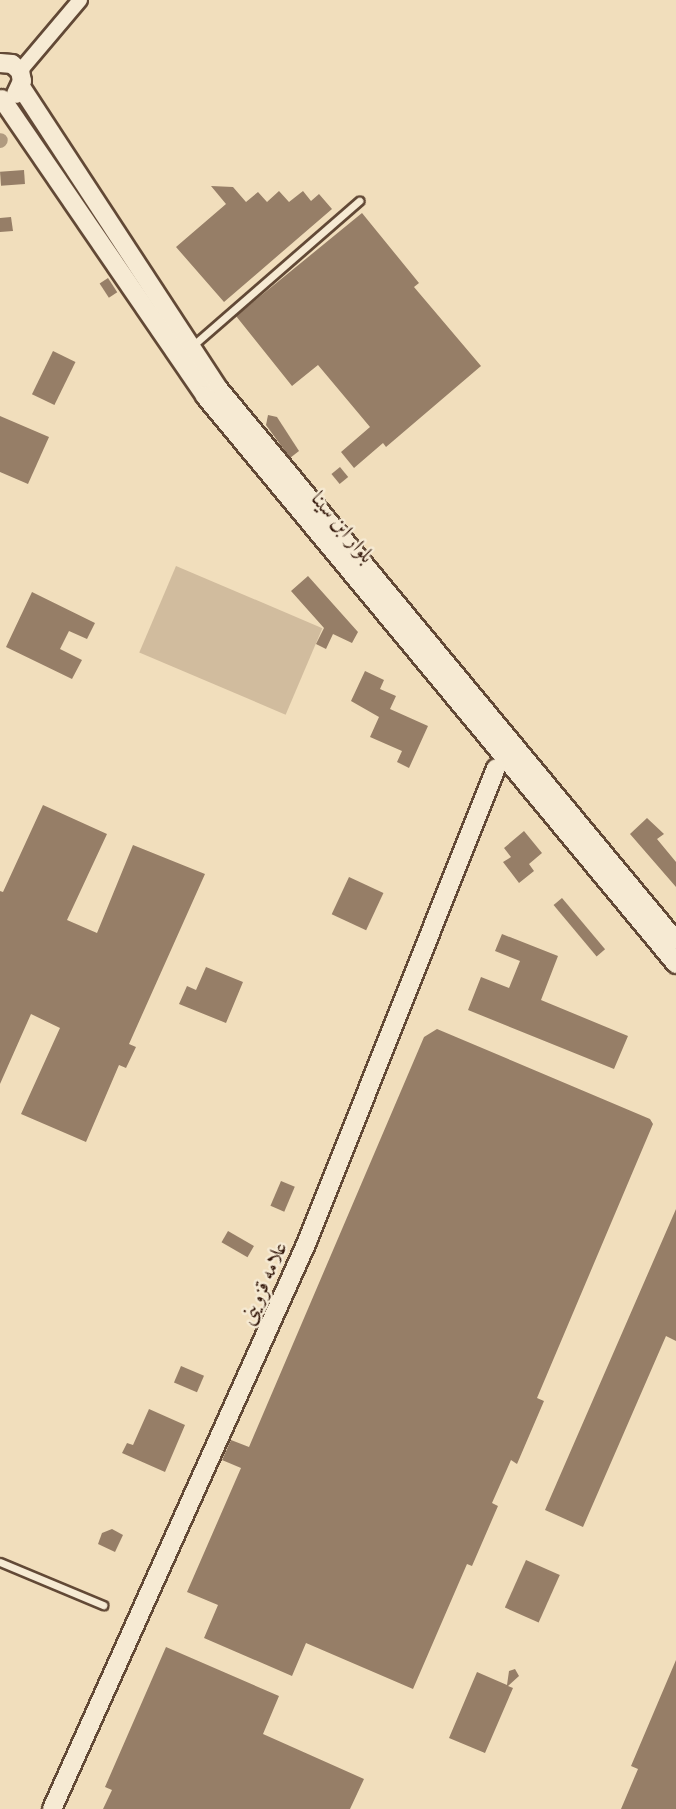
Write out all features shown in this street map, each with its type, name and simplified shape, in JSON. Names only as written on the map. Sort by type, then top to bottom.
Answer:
[{"type":"street","points":[[1,99],[14,96],[10,66],[80,0]]},
{"type":"street","name":"بلوار ابن سینا","points":[[10,66],[217,387],[676,941]]},
{"type":"street","name":"بلوار ابن سینا","points":[[1,99],[205,396],[676,964]]},
{"type":"street","name":"علامه قزوینی","points":[[52,1809],[307,1242],[496,768]]},
{"type":"lane","points":[[190,347],[359,201]]},
{"type":"lane","points":[[0,1562],[103,1605]]},
{"type":"shaded area","points":[[176,566],[322,628],[286,715],[139,653]]},
{"type":"building","points":[[24,170],[25,184],[1,186],[0,172]]},
{"type":"building","points":[[211,186],[233,187],[246,202],[258,192],[267,202],[279,191],[289,202],[303,191],[311,201],[319,194],[332,209],[224,302],[176,247],[226,204]]},
{"type":"building","points":[[362,213],[419,283],[414,287],[481,366],[386,447],[383,443],[354,468],[341,452],[370,427],[318,365],[292,386],[236,316]]},
{"type":"building","points":[[11,217],[13,231],[0,232],[0,218]]},
{"type":"building","points":[[108,278],[117,292],[109,298],[100,283]]},
{"type":"building","points":[[53,351],[75,362],[54,405],[32,394]]},
{"type":"building","points":[[268,415],[277,417],[299,451],[290,458],[266,425]]},
{"type":"building","points":[[0,416],[49,437],[28,484],[0,472]]},
{"type":"building","points":[[340,467],[348,477],[340,484],[331,474]]},
{"type":"building","points":[[308,576],[358,632],[352,643],[333,634],[326,649],[316,644],[324,628],[291,591]]},
{"type":"building","points":[[32,592],[95,623],[87,639],[69,631],[60,649],[82,660],[72,679],[6,647]]},
{"type":"building","points":[[365,671],[384,680],[380,689],[396,696],[390,709],[428,726],[409,768],[397,762],[402,751],[370,737],[379,717],[351,701]]},
{"type":"building","points":[[43,805],[107,834],[67,920],[97,933],[133,845],[205,874],[129,1044],[136,1047],[126,1068],[119,1065],[86,1142],[21,1114],[60,1028],[31,1014],[0,1084],[0,891],[3,892]]},
{"type":"building","points":[[647,818],[664,834],[657,839],[676,862],[676,887],[630,834]]},
{"type":"building","points":[[524,831],[542,853],[529,864],[534,871],[519,883],[503,862],[511,857],[504,848]]},
{"type":"building","points":[[349,877],[383,893],[366,930],[332,914]]},
{"type":"building","points":[[562,898],[605,949],[597,956],[554,905]]},
{"type":"building","points":[[502,934],[558,956],[541,1000],[628,1036],[614,1069],[468,1010],[481,977],[509,988],[520,961],[495,951]]},
{"type":"building","points":[[206,967],[243,982],[226,1023],[179,1004],[187,986],[196,990]]},
{"type":"building","points":[[437,1029],[650,1119],[653,1124],[537,1398],[544,1401],[517,1464],[511,1460],[492,1503],[498,1506],[472,1566],[467,1564],[413,1689],[306,1643],[292,1676],[204,1638],[218,1605],[187,1592],[241,1468],[222,1460],[231,1440],[249,1447],[424,1037]]},
{"type":"building","points":[[281,1181],[295,1187],[284,1212],[270,1206]]},
{"type":"building","points":[[676,1209],[676,1341],[666,1336],[583,1527],[545,1510]]},
{"type":"building","points":[[228,1231],[254,1246],[247,1257],[222,1242]]},
{"type":"building","points":[[181,1366],[204,1376],[197,1392],[174,1383]]},
{"type":"building","points":[[149,1409],[185,1425],[165,1472],[122,1453],[127,1443],[133,1445]]},
{"type":"building","points":[[112,1529],[123,1535],[115,1552],[98,1544],[102,1533]]},
{"type":"building","points":[[526,1560],[560,1575],[539,1623],[505,1608]]},
{"type":"building","points":[[166,1647],[279,1696],[263,1734],[364,1779],[350,1809],[103,1809],[112,1790],[105,1787]]},
{"type":"building","points":[[676,1660],[676,1809],[621,1809],[638,1769],[631,1766]]},
{"type":"building","points":[[515,1669],[519,1676],[508,1686],[513,1688],[485,1753],[449,1738],[477,1672],[507,1685],[509,1671]]}]
